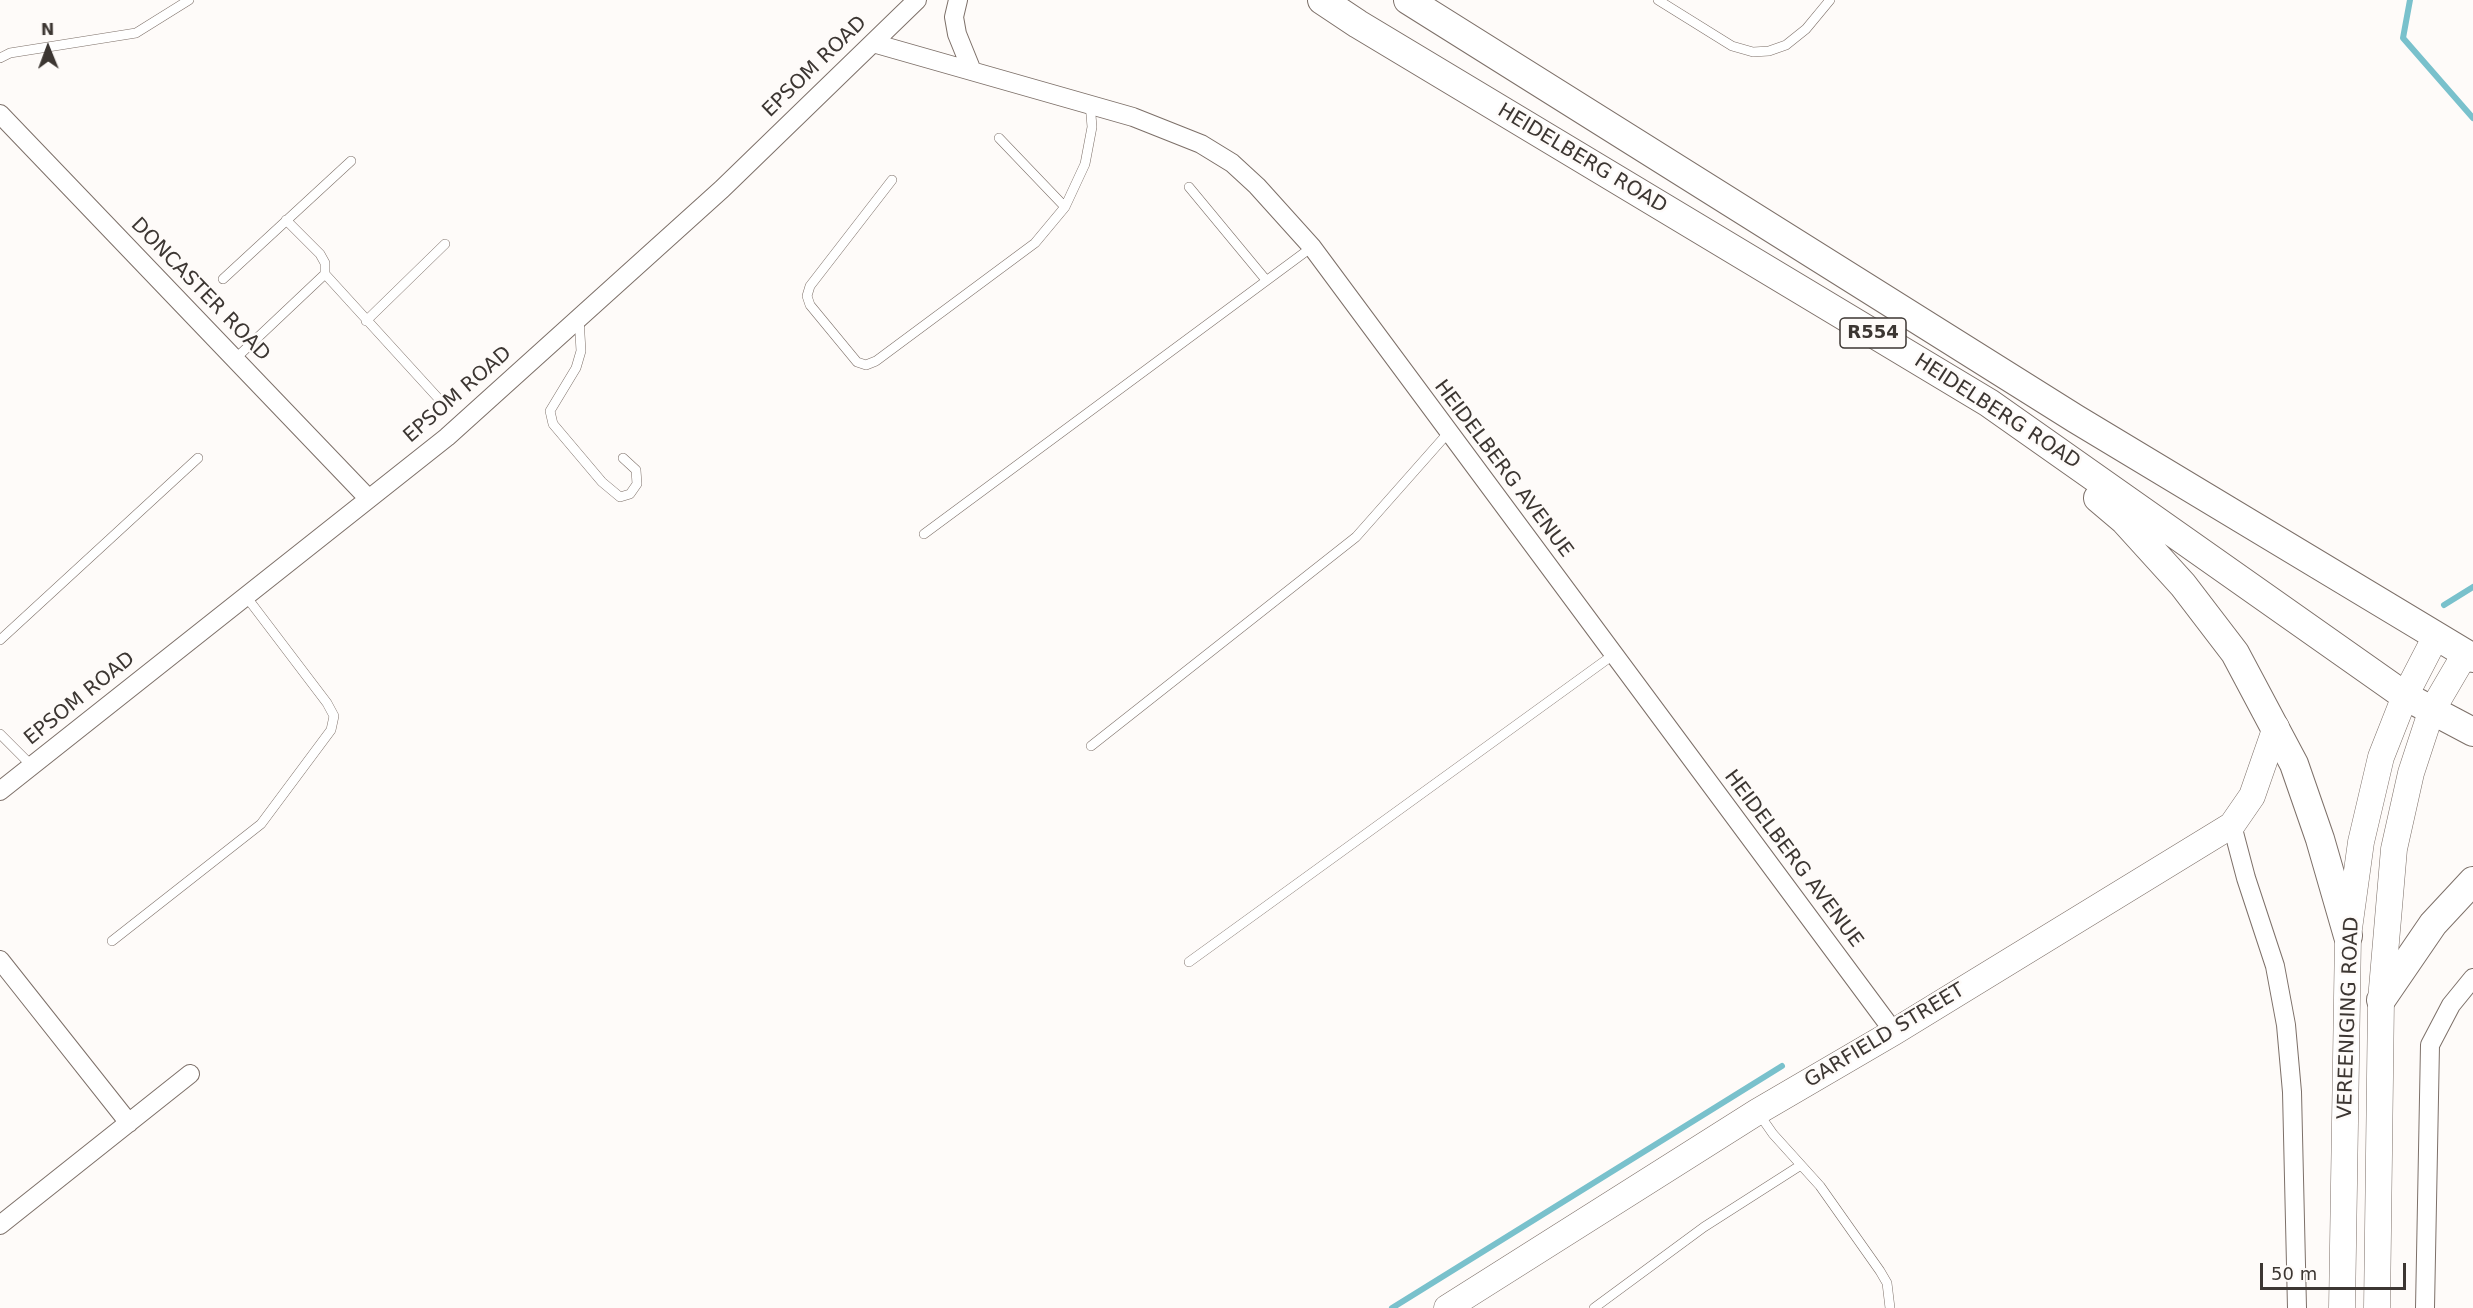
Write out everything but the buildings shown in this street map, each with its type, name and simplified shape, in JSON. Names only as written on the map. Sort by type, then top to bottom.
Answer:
[{"type":"main road","name":"HEIDELBERG ROAD","points":[[1322,0],[1358,24],[1989,403],[2405,696],[2431,712],[2473,732]]},
{"type":"main road","name":"HEIDELBERG ROAD","points":[[1408,0],[2076,419],[2469,656]]},
{"type":"main road","points":[[1989,403],[2124,520],[2183,585],[2235,653],[2294,764],[2320,839],[2348,936]]},
{"type":"main road","name":"VEREENIGING ROAD","points":[[2342,1308],[2348,936],[2361,842],[2381,757],[2405,696],[2436,636]]},
{"type":"main road","name":"VEREENIGING ROAD","points":[[2377,1308],[2381,1000],[2394,849],[2411,773],[2431,712],[2469,656]]},
{"type":"main road","name":"GARFIELD STREET","points":[[1447,1308],[1757,1112],[1894,1032],[2232,825],[2252,796],[2276,727]]},
{"type":"main road","points":[[2381,1000],[2433,924],[2473,881]]},
{"type":"street","name":"EPSOM ROAD","points":[[0,791],[447,437],[722,189],[917,0]]},
{"type":"street","points":[[958,0],[954,16],[957,33],[972,71]]},
{"type":"street","name":"HEIDELBERG AVENUE","points":[[873,43],[1090,103],[1201,144],[1232,163],[1287,217],[1312,247],[1894,1032]]},
{"type":"street","name":"DONCASTER ROAD","points":[[0,114],[368,498]]},
{"type":"street","points":[[2232,825],[2246,878],[2276,966],[2286,1025],[2292,1092],[2297,1308]]},
{"type":"street","points":[[0,960],[129,1123]]},
{"type":"street","points":[[2425,1308],[2430,1045],[2451,1005],[2473,978]]},
{"type":"street","points":[[0,1225],[190,1074]]},
{"type":"lane","points":[[0,58],[10,53],[136,33],[189,0]]},
{"type":"lane","points":[[1658,0],[1670,3],[1732,46],[1753,52],[1769,51],[1786,45],[1806,29],[1830,0]]},
{"type":"lane","points":[[892,180],[810,286],[807,296],[810,305],[857,362],[866,365],[876,361],[1035,243],[1065,207],[1085,164],[1092,127],[1090,103]]},
{"type":"lane","points":[[999,138],[1065,207]]},
{"type":"lane","points":[[223,279],[351,161]]},
{"type":"lane","points":[[1189,187],[1266,280]]},
{"type":"lane","points":[[286,220],[320,254],[325,263],[325,274],[438,398]]},
{"type":"lane","points":[[366,321],[445,244]]},
{"type":"lane","points":[[924,534],[1312,247]]},
{"type":"lane","points":[[235,359],[325,274]]},
{"type":"lane","points":[[579,318],[581,351],[576,368],[550,411],[553,424],[602,482],[620,497],[630,494],[637,484],[636,470],[623,459]]},
{"type":"lane","points":[[1091,746],[1356,537],[1448,433]]},
{"type":"lane","points":[[0,640],[198,458]]},
{"type":"lane","points":[[112,941],[261,824],[331,729],[334,716],[327,703],[245,596]]},
{"type":"lane","points":[[1189,962],[1613,655]]},
{"type":"lane","points":[[0,734],[32,766]]},
{"type":"lane","points":[[1757,1112],[1820,1186],[1880,1271],[1887,1283],[1890,1308]]},
{"type":"lane","points":[[1594,1308],[1704,1227],[1801,1165]]},
{"type":"waterway","points":[[2410,0],[2403,38],[2473,118]]},
{"type":"waterway","points":[[2444,605],[2473,587]]},
{"type":"waterway","points":[[1392,1308],[1782,1066]]}]
